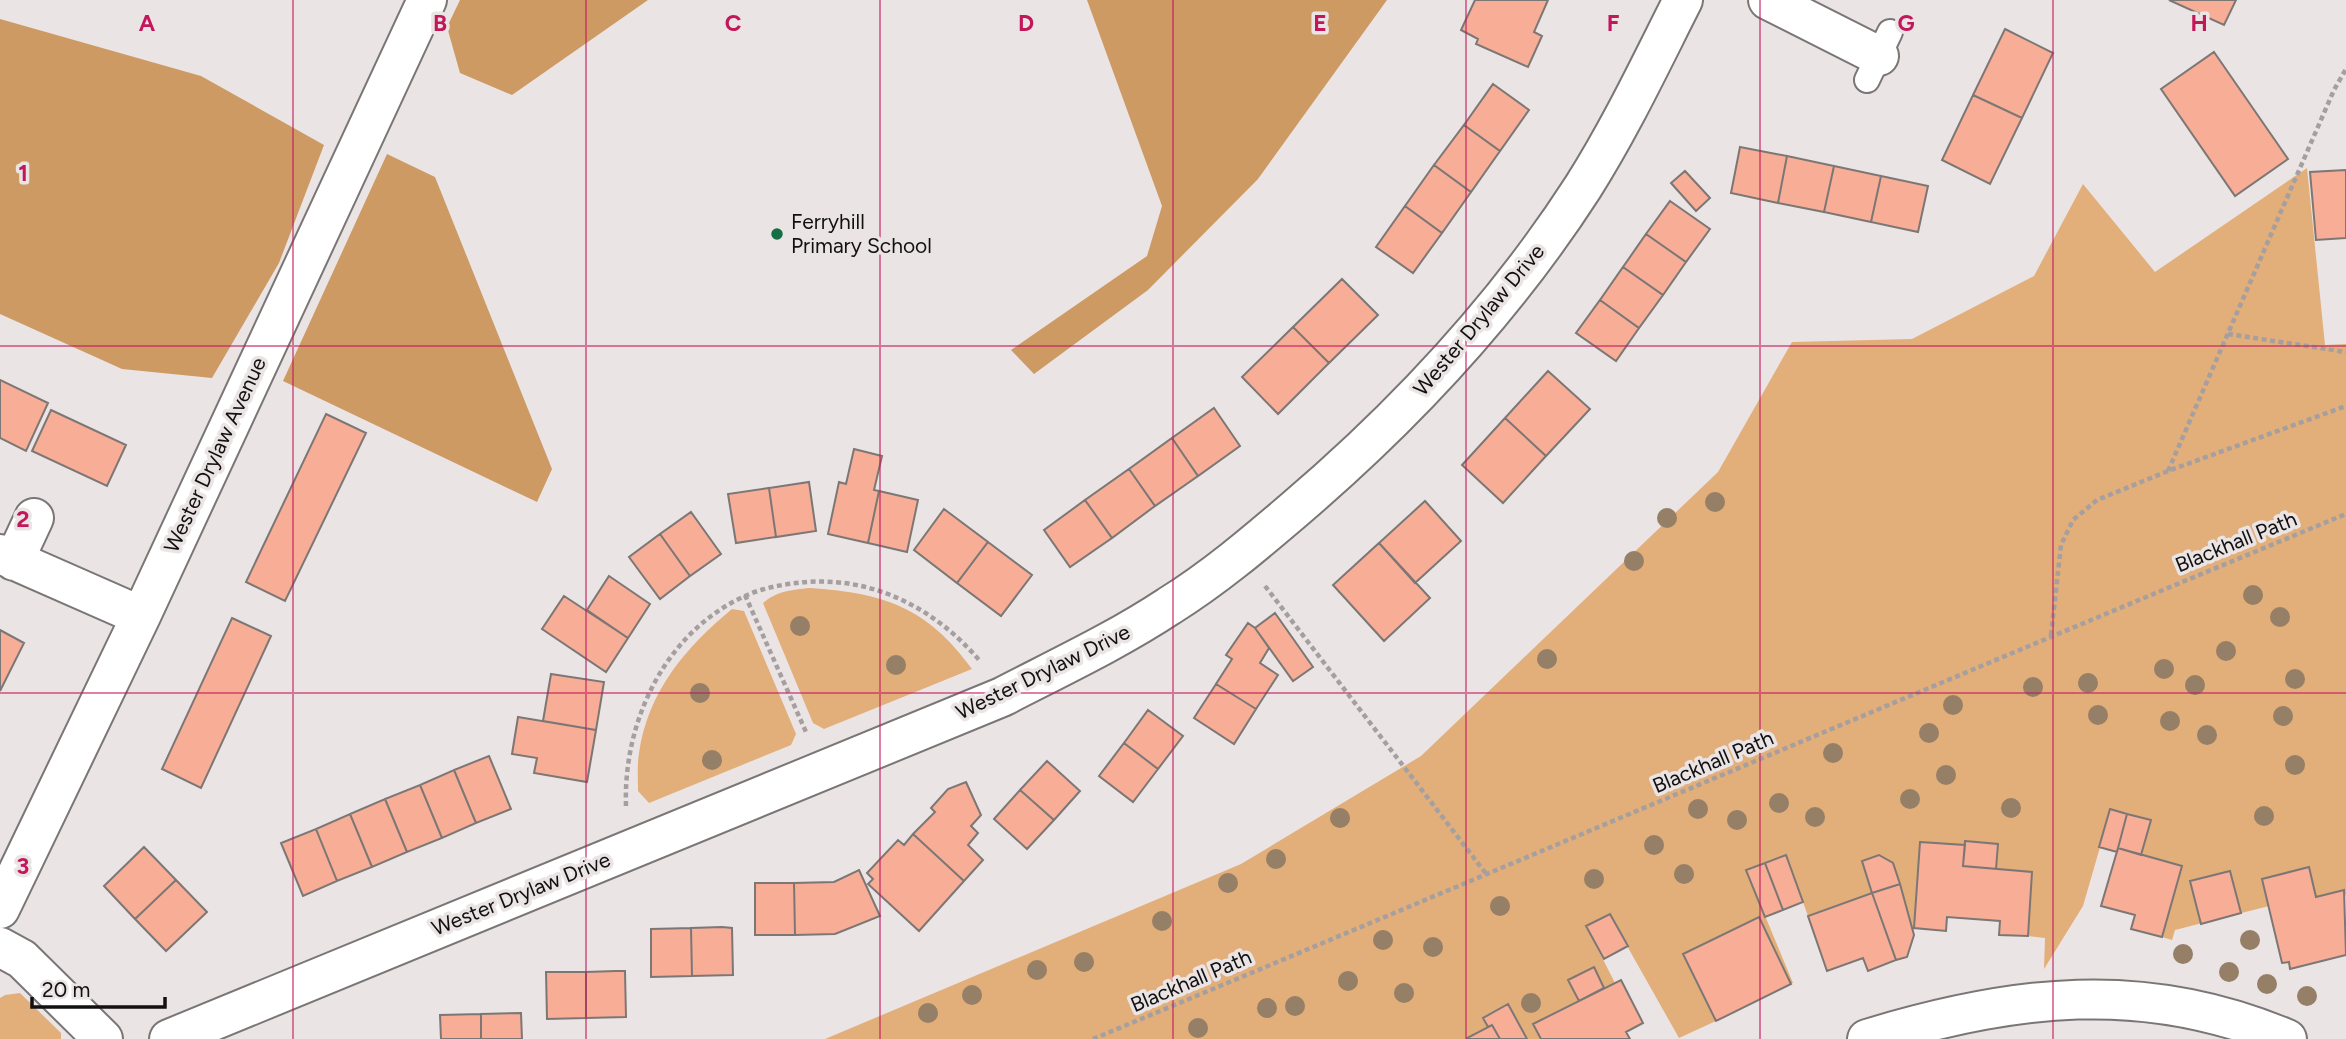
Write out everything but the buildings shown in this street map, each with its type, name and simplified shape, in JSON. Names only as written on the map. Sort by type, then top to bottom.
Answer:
[{"type":"street","name":"Wester Drylaw Avenue","points":[[0,909],[141,616],[427,0]]},
{"type":"street","name":"Wester Drylaw Drive","points":[[169,1039],[1002,697],[1102,646],[1169,607],[1241,555],[1321,487],[1396,417],[1479,326],[1527,267],[1583,186],[1633,100],[1683,0]]},
{"type":"street","points":[[1768,0],[1879,56]]},
{"type":"street","points":[[34,518],[7,557],[141,616]]},
{"type":"street","points":[[0,947],[22,959],[103,1039]]},
{"type":"street","points":[[1867,1039],[1925,1021],[2010,1004],[2088,998],[2144,1000],[2204,1010],[2242,1021],[2287,1039]]},
{"type":"path","points":[[2168,471],[2334,90],[2346,69]]},
{"type":"path","points":[[2228,334],[2346,352]]},
{"type":"path","points":[[2051,635],[2061,545],[2073,520],[2097,500],[2346,405]]},
{"type":"path","name":"Blackhall Path","points":[[1093,1039],[2346,513]]},
{"type":"path","points":[[1241,555],[1487,875]]},
{"type":"path","points":[[635,848],[627,818],[625,781],[630,745],[641,710],[657,677],[675,652],[711,617],[745,596],[777,586],[822,582],[876,589],[907,601],[935,618],[961,639],[982,664],[1002,697]]},
{"type":"path","points":[[745,596],[823,771]]},
{"type":"shaded area","points":[[460,0],[648,0],[512,95],[460,73],[447,27]]},
{"type":"shaded area","points":[[1087,0],[1387,0],[1258,179],[1148,290],[1034,374],[1011,350],[1147,256],[1162,206]]},
{"type":"shaded area","points":[[0,19],[201,76],[324,145],[279,263],[212,378],[122,369],[0,314]]},
{"type":"shaded area","points":[[387,154],[435,177],[552,469],[537,502],[283,381]]},
{"type":"shaded area","points":[[2307,168],[2325,345],[2346,344],[2346,897],[2344,890],[2316,897],[2309,867],[2262,879],[2269,906],[2175,930],[2172,940],[2162,937],[2182,866],[2141,855],[2151,820],[2111,809],[2083,906],[2044,969],[2045,938],[2028,936],[2032,872],[1996,869],[1997,844],[1965,841],[1965,845],[1920,842],[1914,928],[1893,863],[1880,856],[1862,862],[1872,893],[1808,916],[1786,855],[1746,870],[1793,983],[1791,984],[1759,917],[1684,954],[1716,1021],[1679,1038],[1609,914],[1586,926],[1615,983],[1604,988],[1593,967],[1569,981],[1579,1001],[1534,1024],[1541,1039],[1527,1039],[1507,1004],[1483,1017],[1488,1027],[1465,1039],[825,1039],[1241,864],[1421,756],[1718,472],[1792,342],[1912,339],[2034,276],[2083,184],[2155,272]]},
{"type":"shaded area","points":[[810,588],[860,594],[902,607],[938,631],[972,669],[824,729],[813,723],[763,603],[790,590]]},
{"type":"shaded area","points":[[732,609],[744,611],[796,734],[791,745],[649,803],[638,791],[638,767],[644,731],[651,710],[660,690],[685,655]]},
{"type":"shaded area","points":[[20,993],[61,1033],[61,1039],[0,1039],[0,998]]},
{"type":"place","name":"Ferryhill Primary School","points":[[777,234]]}]
